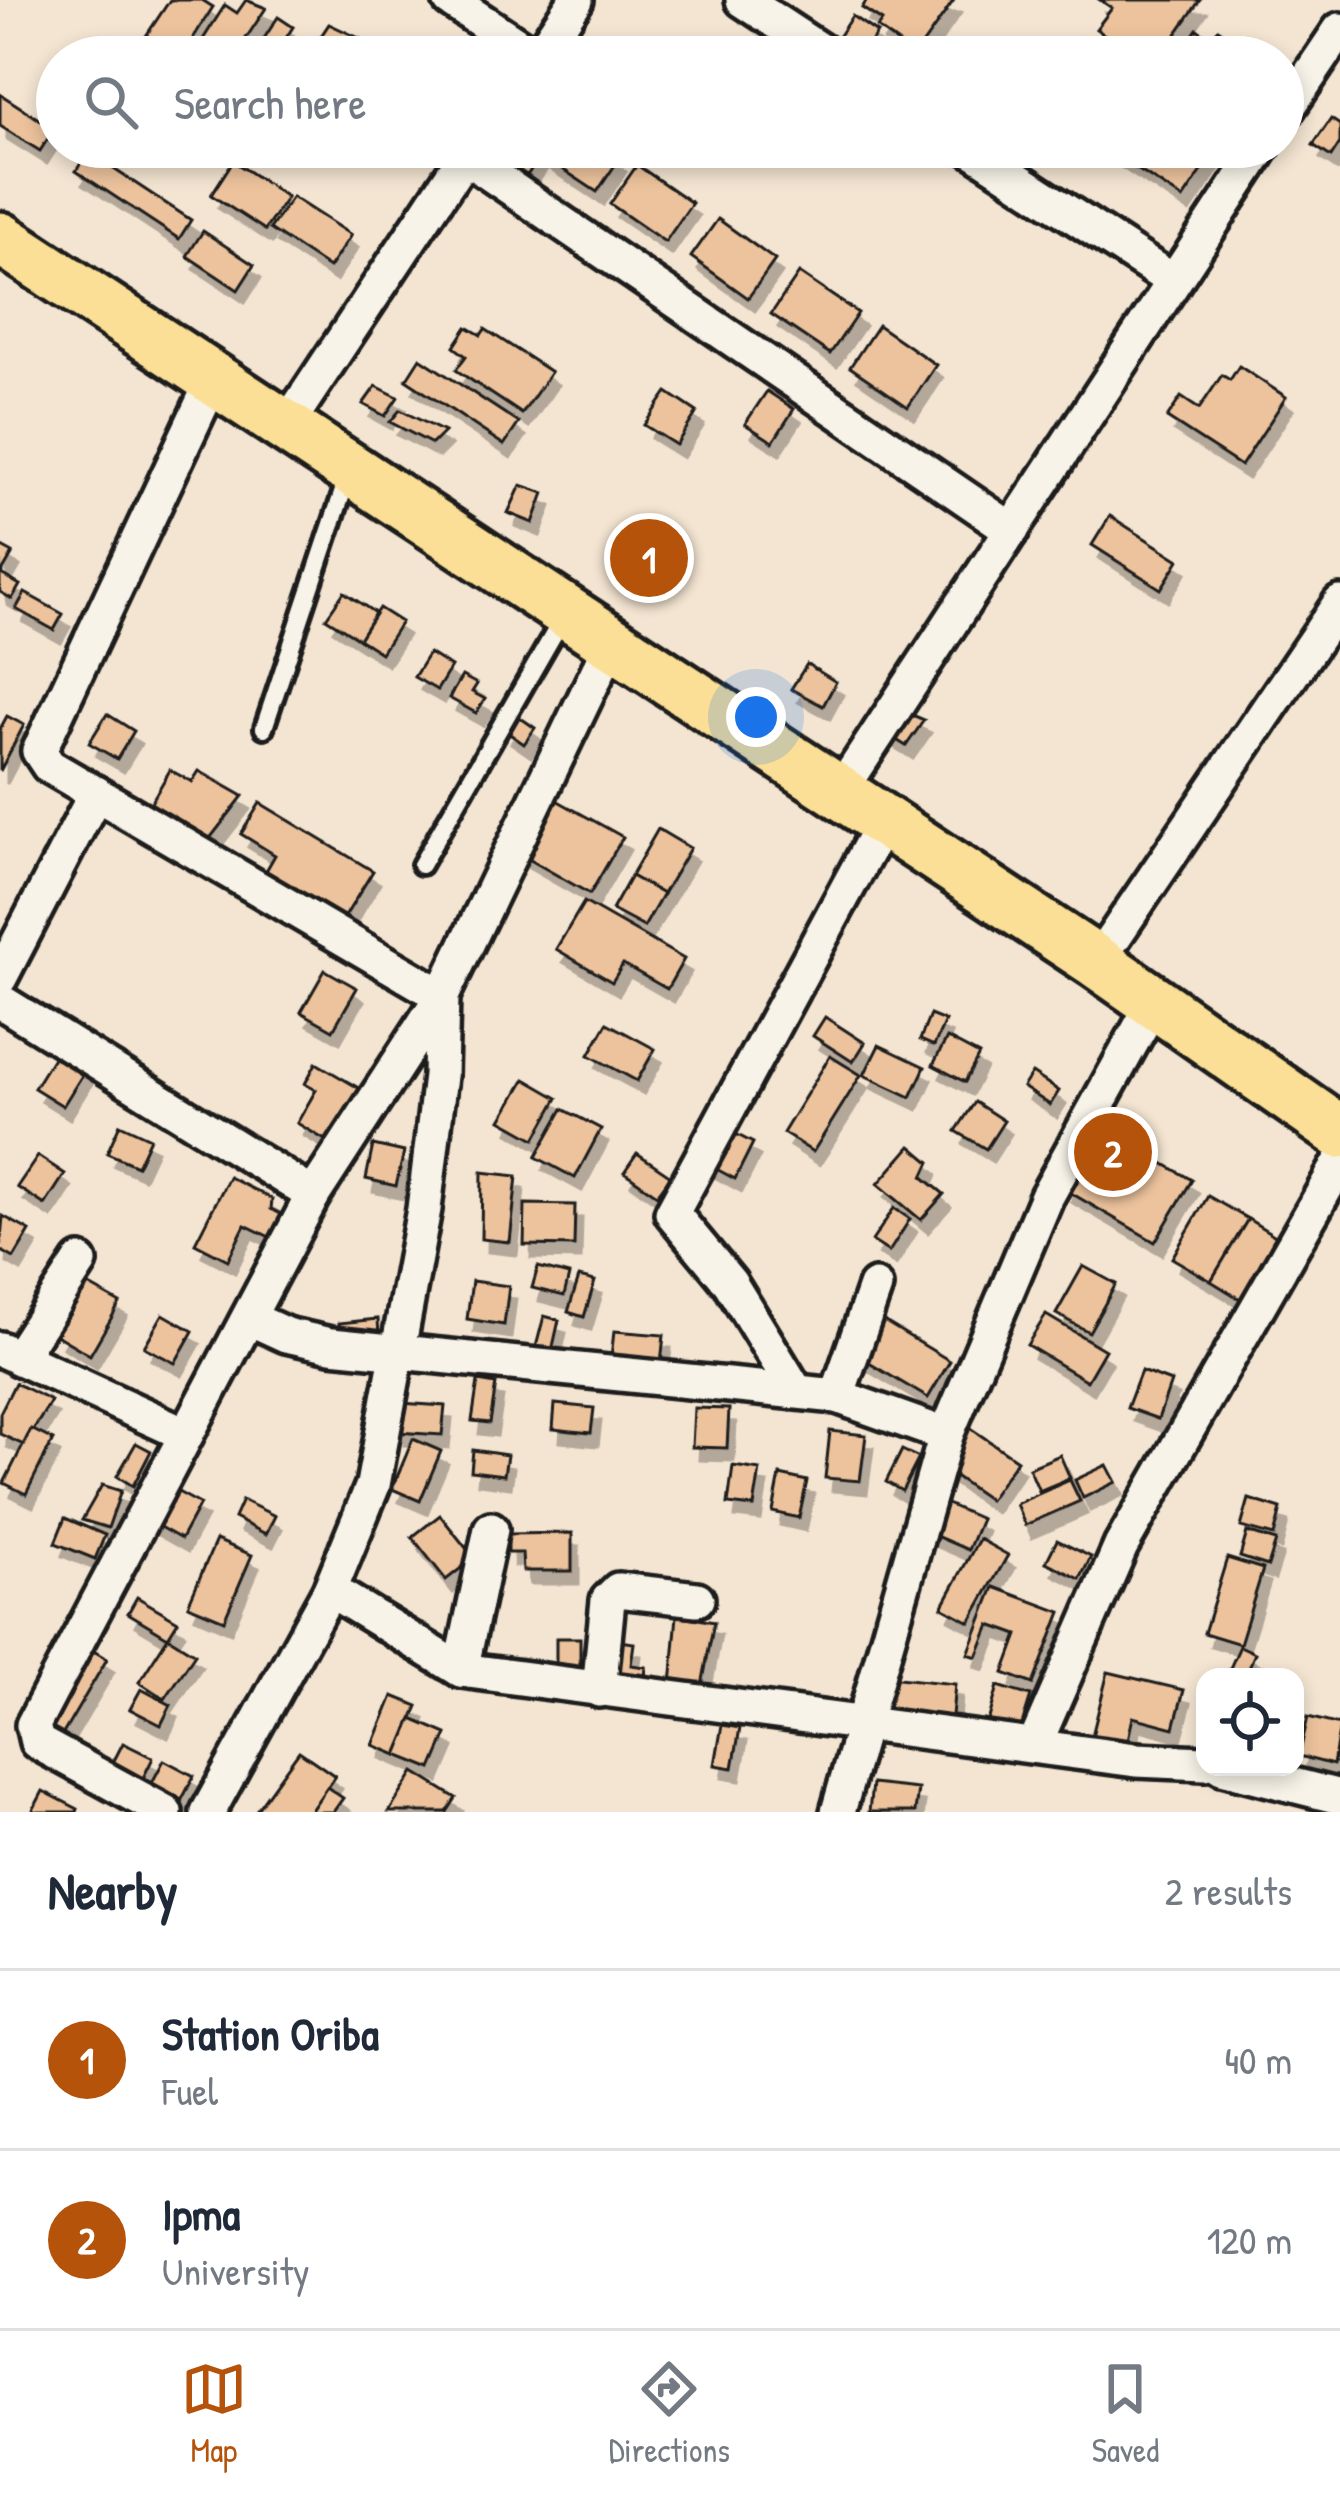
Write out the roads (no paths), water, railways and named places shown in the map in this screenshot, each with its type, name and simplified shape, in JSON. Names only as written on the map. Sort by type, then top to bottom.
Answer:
[{"type":"main road","points":[[0,238],[610,646],[1097,962],[1340,1132]]},
{"type":"street","points":[[450,0],[505,36]]},
{"type":"street","points":[[551,36],[576,0]]},
{"type":"street","points":[[743,0],[798,36]]},
{"type":"street","points":[[1304,84],[1340,30]]},
{"type":"street","points":[[286,426],[457,168]]},
{"type":"street","points":[[491,168],[1012,530]]},
{"type":"street","points":[[1000,168],[1173,280]]},
{"type":"street","points":[[838,795],[1248,168]]},
{"type":"street","points":[[214,378],[40,742],[42,760],[442,996]]},
{"type":"street","points":[[1097,962],[1340,603]]},
{"type":"street","points":[[164,1812],[37,1742],[31,1731],[183,1433],[313,1196],[442,996],[610,646]]},
{"type":"street","points":[[0,978],[96,793]]},
{"type":"street","points":[[796,1391],[730,1283],[672,1213],[883,822]]},
{"type":"street","points":[[208,1812],[330,1590],[373,1485],[424,1209],[440,1076],[442,996]]},
{"type":"street","points":[[0,1001],[313,1196]]},
{"type":"street","points":[[838,1812],[867,1725],[946,1435],[1047,1196],[1154,1004]]},
{"type":"street","points":[[1035,1744],[1121,1546],[1340,1163]]},
{"type":"street","points":[[80,1262],[9,1353],[183,1433]]},
{"type":"street","points":[[837,1396],[875,1287]]},
{"type":"street","points":[[249,1318],[286,1335],[331,1345],[837,1396],[946,1435]]},
{"type":"street","points":[[461,1670],[491,1529]]},
{"type":"street","points":[[330,1590],[461,1670],[1136,1760],[1196,1763]]},
{"type":"street","points":[[599,1690],[608,1600],[617,1590],[697,1599]]},
{"type":"street","points":[[1257,1776],[1340,1797]]},
{"type":"lane","points":[[264,728],[350,469]]},
{"type":"lane","points":[[421,865],[565,615]]},
{"type":"place","name":"Station Oriba","points":[[649,558]]},
{"type":"place","name":"Ipma","points":[[1113,1152]]}]
